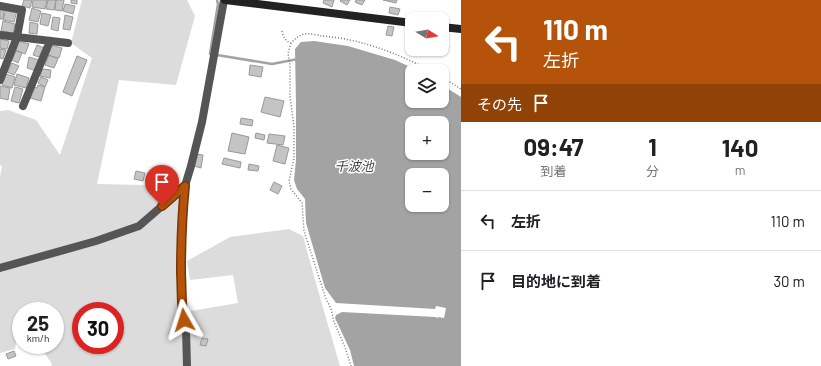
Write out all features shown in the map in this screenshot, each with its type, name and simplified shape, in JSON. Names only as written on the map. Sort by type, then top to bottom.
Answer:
[{"type":"street","points":[[187,366],[186,330],[182,303],[182,226],[185,186],[202,122],[225,0],[405,22]]},
{"type":"street","points":[[0,6],[22,10],[17,37],[0,80]]},
{"type":"street","points":[[449,27],[461,28]]},
{"type":"street","points":[[0,35],[68,43]]},
{"type":"street","points":[[24,106],[50,42]]},
{"type":"street","points":[[0,268],[96,241],[139,226],[185,186]]},
{"type":"path","points":[[282,30],[287,41],[291,42]]},
{"type":"path","points":[[351,366],[325,296],[304,230],[302,203],[291,189],[289,181],[294,158],[294,127],[290,96],[290,66],[288,56],[291,42],[305,34],[339,37],[380,48],[407,58],[418,64]]},
{"type":"path","points":[[449,81],[461,89]]},
{"type":"shaded area","points":[[82,0],[187,0],[195,16],[176,85],[119,80],[97,184],[185,186],[186,366],[51,366],[52,364],[45,354],[64,354],[64,302],[12,302],[12,350],[0,353],[0,177],[2,166],[0,165],[0,111],[8,110],[36,120],[60,155],[92,58],[71,43]]},
{"type":"shaded area","points":[[289,229],[303,236],[340,366],[189,366],[191,311],[238,303],[233,275],[190,280],[187,261],[230,237]]},
{"type":"water","name":"千波池","points":[[314,41],[348,46],[395,60],[405,65],[405,108],[449,108],[449,89],[461,97],[461,366],[354,366],[350,350],[335,318],[336,315],[342,312],[444,318],[446,308],[436,306],[435,309],[336,303],[325,288],[306,223],[305,199],[297,189],[294,180],[296,160],[295,49],[301,42]]},
{"type":"building","points":[[24,0],[32,0],[30,8],[22,6]]},
{"type":"building","points":[[33,0],[47,0],[45,9],[32,7]]},
{"type":"building","points":[[48,0],[56,0],[54,10],[46,9]]},
{"type":"building","points":[[56,0],[64,0],[62,11],[55,10]]},
{"type":"building","points":[[71,0],[77,0],[77,4],[71,3]]},
{"type":"building","points":[[324,0],[334,0],[332,7],[323,3]]},
{"type":"building","points":[[350,0],[347,5],[340,1]]},
{"type":"building","points":[[356,0],[365,0],[362,5],[355,2]]},
{"type":"building","points":[[383,0],[397,0],[396,3]]},
{"type":"building","points":[[65,4],[75,6],[73,14],[63,11]]},
{"type":"building","points":[[390,7],[400,9],[398,15],[389,13]]},
{"type":"building","points":[[6,8],[17,11],[14,22],[3,20]]},
{"type":"building","points":[[32,8],[41,11],[38,22],[29,20]]},
{"type":"building","points":[[0,10],[4,10],[3,19],[0,19]]},
{"type":"building","points":[[42,13],[51,15],[48,26],[40,24]]},
{"type":"building","points":[[65,15],[73,17],[70,30],[63,29]]},
{"type":"building","points":[[53,17],[60,18],[58,31],[51,29]]},
{"type":"building","points":[[3,21],[15,24],[13,33],[1,31]]},
{"type":"building","points":[[30,22],[38,24],[37,34],[29,33]]},
{"type":"building","points":[[388,26],[394,27],[392,36],[386,35]]},
{"type":"building","points":[[0,39],[9,41],[7,49],[0,48]]},
{"type":"building","points":[[19,41],[29,44],[25,54],[16,50]]},
{"type":"building","points":[[37,45],[44,48],[39,57],[33,55]]},
{"type":"building","points":[[50,45],[62,48],[59,58],[47,55]]},
{"type":"building","points":[[0,49],[6,50],[3,59],[0,58]]},
{"type":"building","points":[[16,51],[22,53],[18,63],[12,60]]},
{"type":"building","points":[[49,55],[58,59],[54,68],[45,65]]},
{"type":"building","points":[[77,56],[87,60],[72,96],[63,92]]},
{"type":"building","points":[[29,57],[39,60],[37,71],[27,68]]},
{"type":"building","points":[[12,63],[19,66],[14,75],[7,72]]},
{"type":"building","points":[[250,65],[263,67],[261,77],[249,75]]},
{"type":"building","points":[[42,69],[51,70],[50,78],[40,76]]},
{"type":"building","points":[[6,74],[15,77],[12,88],[2,85]]},
{"type":"building","points":[[17,74],[29,78],[26,88],[14,85]]},
{"type":"building","points":[[41,77],[48,80],[45,87],[38,83]]},
{"type":"building","points":[[38,85],[45,87],[41,101],[30,98],[33,87],[37,88]]},
{"type":"building","points":[[0,86],[10,88],[8,100],[0,98]]},
{"type":"building","points":[[15,87],[23,89],[19,103],[11,101]]},
{"type":"building","points":[[265,97],[284,101],[280,117],[261,112]]},
{"type":"building","points":[[241,118],[253,120],[252,126],[240,124]]},
{"type":"building","points":[[232,133],[249,137],[245,154],[228,151]]},
{"type":"building","points":[[256,133],[265,135],[264,140],[255,138]]},
{"type":"building","points":[[269,134],[285,136],[283,145],[267,143]]},
{"type":"building","points":[[277,145],[289,148],[285,164],[273,161]]},
{"type":"building","points":[[196,154],[203,155],[201,168],[194,166]]},
{"type":"building","points":[[224,158],[241,162],[240,168],[222,164]]},
{"type":"building","points":[[249,164],[259,166],[258,171],[248,170]]},
{"type":"building","points":[[136,171],[145,173],[143,181],[134,179]]},
{"type":"building","points":[[274,182],[282,186],[278,194],[270,190]]},
{"type":"building","points":[[202,338],[208,339],[206,346],[200,345]]},
{"type":"building","points":[[12,352],[12,354],[15,354],[16,356],[8,359],[6,354]]},
{"type":"waterway","points":[[210,54],[218,4],[217,0]]},
{"type":"waterway","points":[[217,55],[272,64],[298,59]]},
{"type":"route","points":[[162,206],[185,186],[181,259],[182,310],[184,320]]}]
